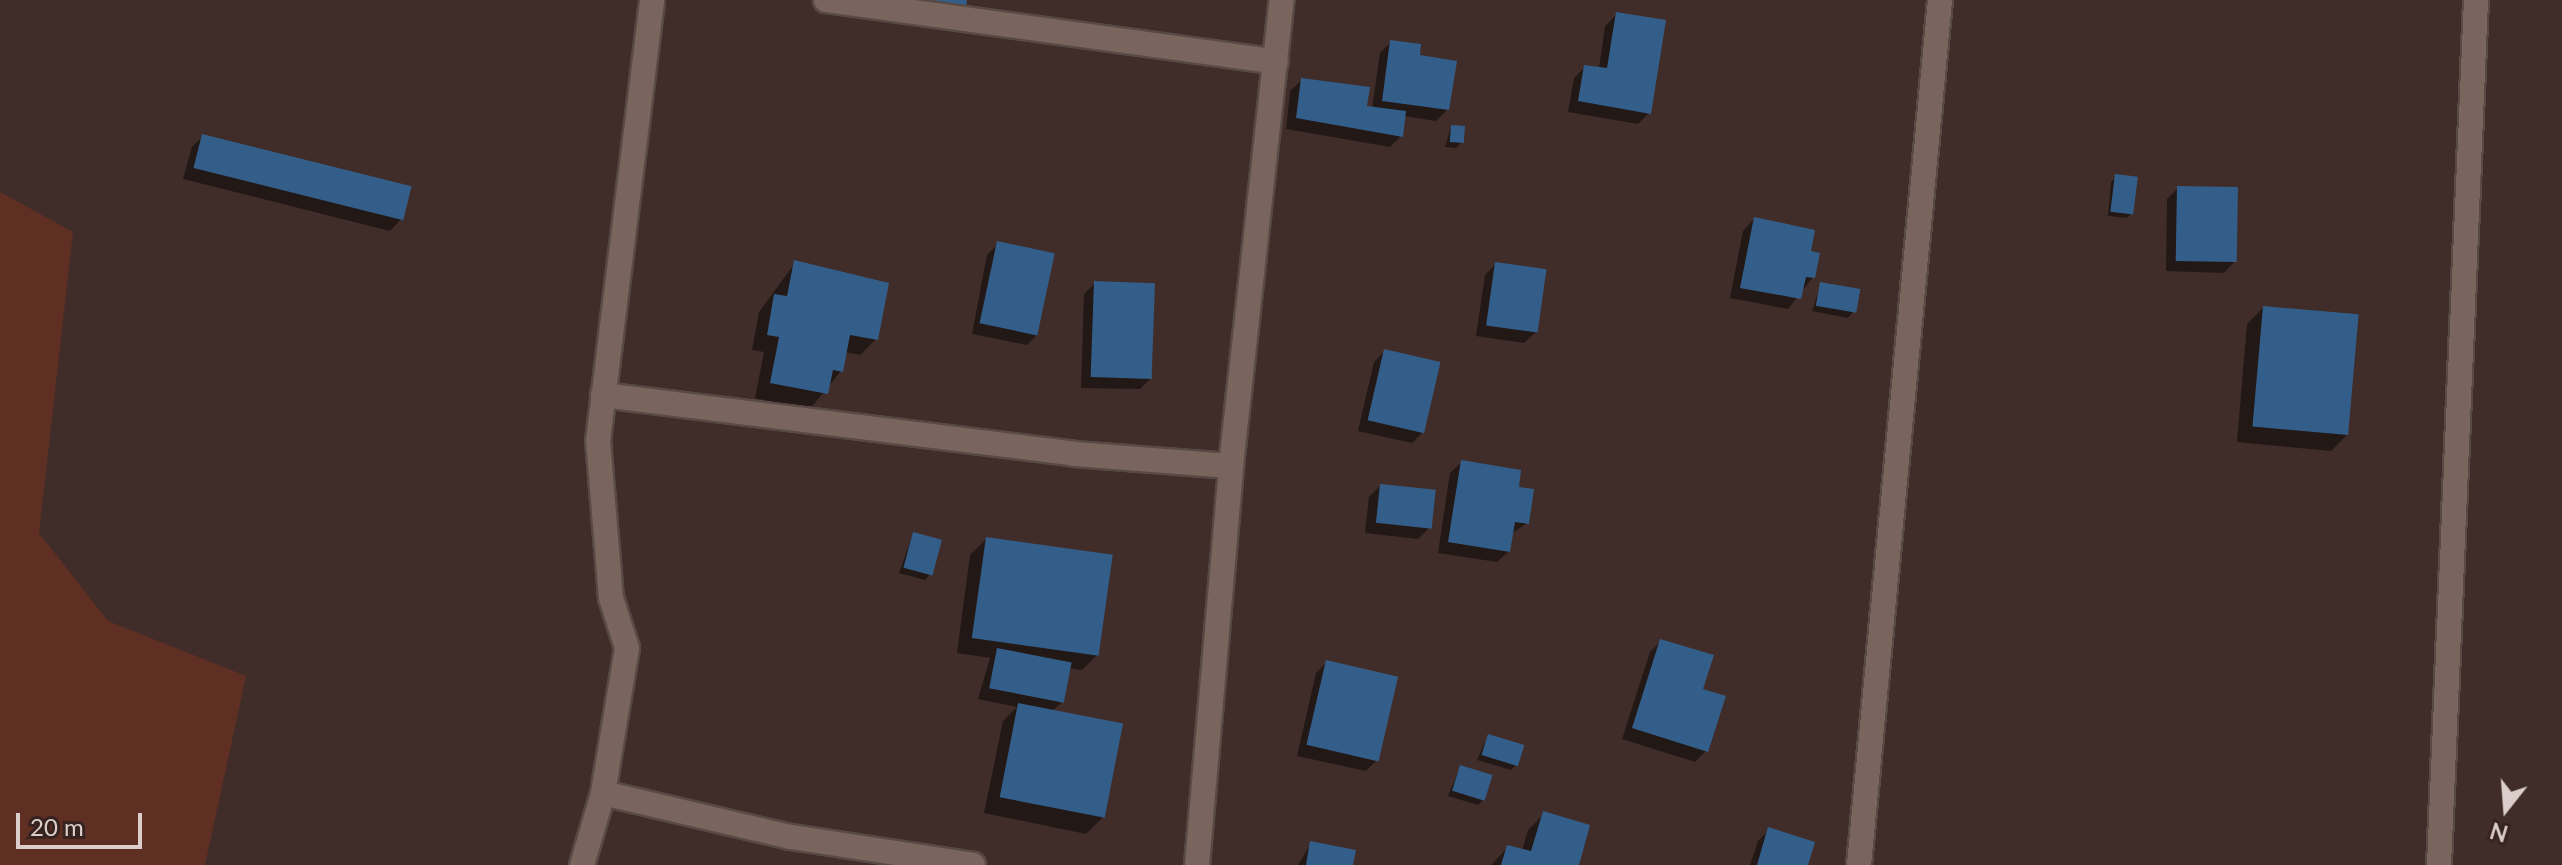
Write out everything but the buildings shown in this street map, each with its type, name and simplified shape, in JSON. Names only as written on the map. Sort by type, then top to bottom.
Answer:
[{"type":"street","points":[[582,865],[603,793],[627,648],[611,598],[598,441],[652,0]]},
{"type":"street","points":[[826,0],[1276,62]]},
{"type":"street","points":[[1197,865],[1231,466],[1282,0]]},
{"type":"street","points":[[1859,865],[1940,0]]},
{"type":"street","points":[[2439,865],[2476,0]]},
{"type":"street","points":[[603,395],[1074,454],[1231,466]]},
{"type":"street","points":[[603,793],[791,837],[973,865]]},
{"type":"shaded area","points":[[0,192],[73,232],[39,533],[108,621],[246,676],[205,865],[0,865]]}]
